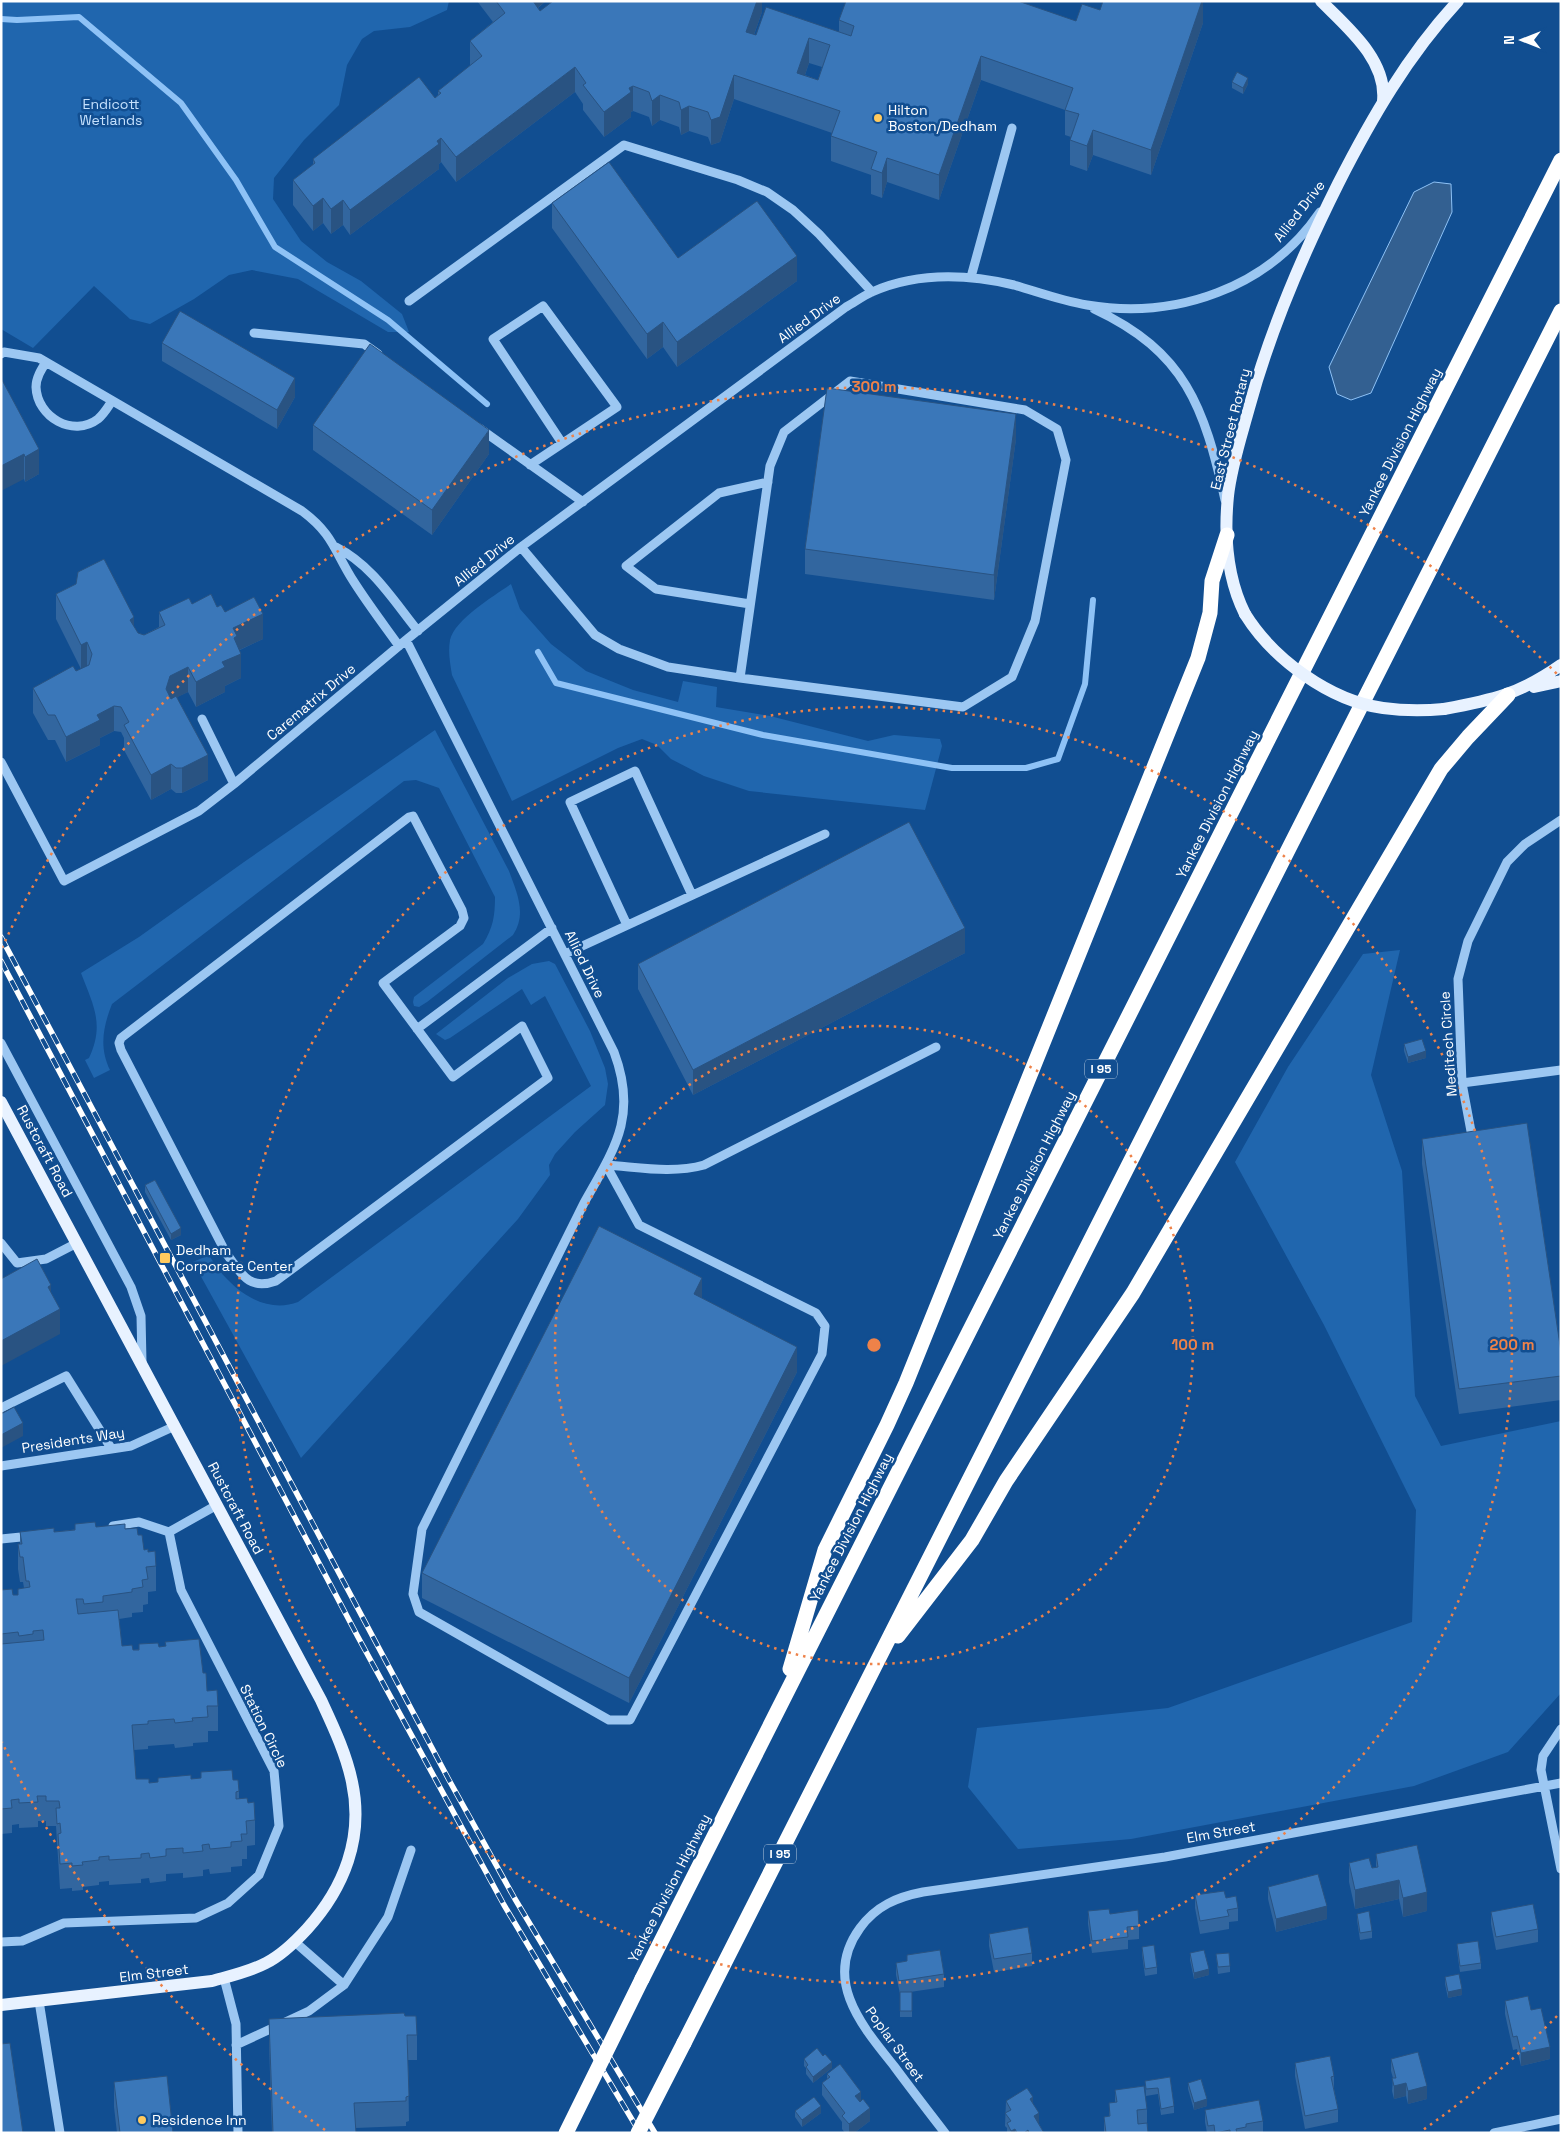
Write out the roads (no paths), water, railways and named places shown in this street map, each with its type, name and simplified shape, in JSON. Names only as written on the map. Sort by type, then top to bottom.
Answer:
[{"type":"highway","name":"Yankee Division Highway","points":[[566,2133],[780,1705],[1561,160]]},
{"type":"highway","name":"I 95","points":[[638,2133],[1561,311]]},
{"type":"highway","points":[[780,1705],[824,1550],[906,1383],[1198,658],[1210,613],[1212,581],[1227,535]]},
{"type":"highway","points":[[876,1665],[972,1540],[1006,1481],[1133,1293],[1441,769],[1468,737],[1515,692]]},
{"type":"main road","points":[[1321,1],[1358,40],[1371,57],[1383,82],[1383,101]]},
{"type":"main road","name":"East Street Rotary","points":[[1458,1],[1418,50],[1383,101],[1338,184],[1292,281],[1267,348],[1240,440],[1230,483],[1227,511],[1230,573],[1236,595],[1245,614],[1265,641],[1283,659],[1303,674],[1336,693],[1383,708],[1422,711],[1478,703],[1515,692],[1561,665]]},
{"type":"main road","points":[[1515,692],[1561,681]]},
{"type":"main road","name":"Rustcraft Road","points":[[1,1102],[336,1731],[353,1782],[354,1836],[349,1861],[341,1882],[331,1900],[297,1940]]},
{"type":"main road","name":"Elm Street","points":[[1,2005],[176,1986],[224,1978],[267,1963],[297,1940]]},
{"type":"street","points":[[971,277],[1012,128]]},
{"type":"street","points":[[409,301],[624,145],[738,180],[767,192],[793,210],[819,234],[872,292]]},
{"type":"street","name":"Allied Drive","points":[[1084,305],[1146,309],[1170,306],[1203,298],[1239,283],[1274,263],[1295,242],[1316,218],[1338,184]]},
{"type":"street","name":"Allied Drive","points":[[606,1165],[639,1225],[816,1313],[825,1326],[822,1354],[630,1720],[609,1720],[419,1612],[413,1594],[422,1529],[584,1203],[606,1165],[619,1137],[624,1114],[622,1074],[614,1052],[552,928],[403,643],[521,548],[846,307],[872,292],[902,282],[933,277],[971,277],[1014,286],[1084,305],[1120,321],[1142,336],[1161,352],[1178,371],[1191,392],[1201,414],[1214,455],[1227,511]]},
{"type":"street","points":[[530,465],[617,407],[543,306],[493,339],[562,443]]},
{"type":"street","points":[[254,333],[364,344],[388,361]]},
{"type":"street","points":[[1,354],[4,352],[40,358],[302,511],[317,523],[336,547],[355,584],[403,643]]},
{"type":"street","points":[[46,362],[39,374],[36,386],[38,399],[43,410],[52,419],[69,426],[87,425],[97,419],[112,401]]},
{"type":"street","points":[[521,548],[596,636],[618,649],[668,667],[740,678],[963,707],[1012,677],[1035,621],[1066,460],[1058,429],[1025,410],[850,381],[784,432],[770,466],[740,678]]},
{"type":"street","points":[[474,424],[583,502]]},
{"type":"street","points":[[750,604],[656,589],[626,566],[719,494],[768,482]]},
{"type":"street","points":[[336,547],[350,554],[363,564],[418,631]]},
{"type":"street","name":"Carematrix Drive","points":[[1,762],[64,881],[199,811],[403,643]]},
{"type":"street","points":[[202,719],[234,784]]},
{"type":"street","points":[[627,925],[570,802],[635,771],[692,895]]},
{"type":"street","points":[[413,816],[462,910],[464,918],[460,926],[383,983],[417,1029],[453,1077],[522,1026],[548,1078],[276,1281],[266,1285],[256,1285],[246,1279],[226,1253],[196,1196],[121,1050],[119,1043],[121,1038],[409,817],[413,816]]},
{"type":"street","name":"Meditech Circle","points":[[1476,1152],[1462,1083],[1457,1006],[1458,979],[1468,941],[1507,862],[1525,844],[1561,820]]},
{"type":"street","points":[[565,954],[824,834]]},
{"type":"street","points":[[417,1029],[552,928]]},
{"type":"street","points":[[1,1043],[131,1287],[140,1316],[142,1365]]},
{"type":"street","points":[[606,1165],[674,1170],[704,1166],[936,1047]]},
{"type":"street","points":[[1462,1083],[1561,1070]]},
{"type":"street","points":[[1,1243],[17,1263],[46,1259],[77,1244]]},
{"type":"street","points":[[1,1408],[66,1376],[111,1448]]},
{"type":"street","name":"Presidents Way","points":[[1,1466],[131,1446],[175,1426]]},
{"type":"street","points":[[100,1527],[140,1522],[169,1532],[217,1505]]},
{"type":"street","name":"Station Circle","points":[[1,1942],[22,1941],[64,1923],[196,1918],[228,1903],[259,1875],[276,1834],[279,1826],[274,1771],[181,1590],[169,1532]]},
{"type":"street","points":[[1,1539],[41,1534]]},
{"type":"street","points":[[1561,1729],[1543,1756],[1541,1770],[1561,1869]]},
{"type":"street","name":"Elm Street","points":[[855,1935],[877,1909],[893,1900],[908,1895],[1201,1851],[1561,1783]]},
{"type":"street","points":[[236,2045],[309,2011],[344,1985],[388,1917],[411,1850]]},
{"type":"street","name":"Poplar Street","points":[[855,1935],[844,1969],[845,1987],[852,2006],[860,2022],[945,2133]]},
{"type":"street","points":[[297,1940],[344,1985]]},
{"type":"street","points":[[224,1978],[236,2024],[238,2133]]},
{"type":"street","points":[[39,2001],[60,2133]]},
{"type":"street","points":[[1494,2133],[1561,2119]]},
{"type":"waterway","points":[[1,19],[79,17],[181,103],[236,180],[275,247],[388,320],[487,404]]},
{"type":"waterway","points":[[538,652],[556,683],[763,735],[952,768],[1026,768],[1058,759],[1085,684],[1093,600]]},
{"type":"railway","points":[[1,937],[449,1780],[515,1899],[655,2133]]},
{"type":"railway","points":[[1,961],[358,1637],[504,1905],[640,2133]]},
{"type":"place","name":"Hilton Boston/Dedham","points":[[878,118]]},
{"type":"place","name":"Dedham Corporate Center","points":[[165,1258]]},
{"type":"place","name":"Residence Inn","points":[[142,2120]]},
{"type":"park label","name":"Endicott Wetlands","points":[[111,112]]}]
